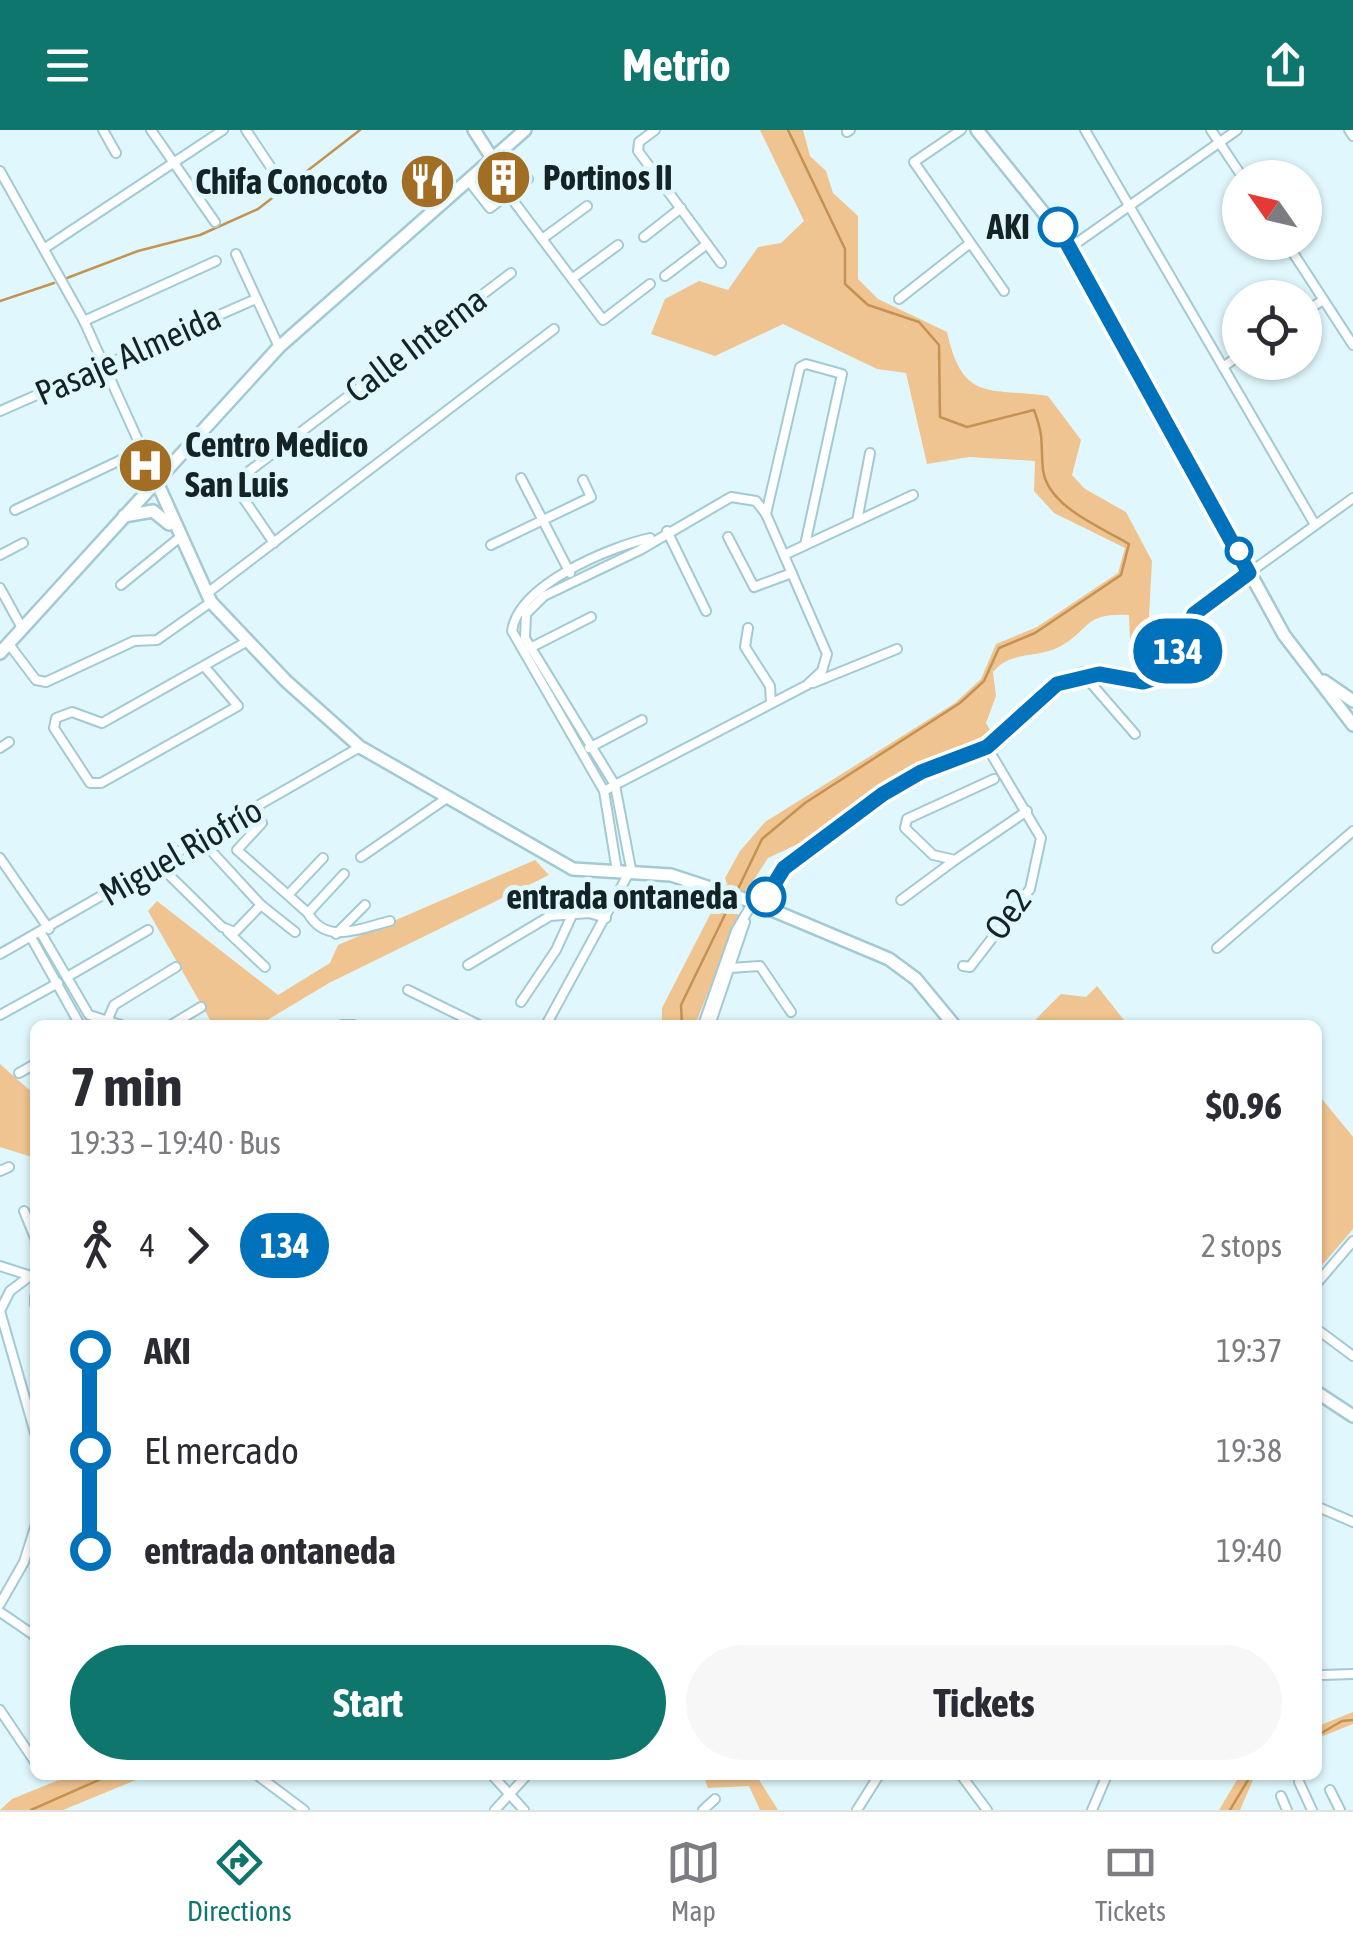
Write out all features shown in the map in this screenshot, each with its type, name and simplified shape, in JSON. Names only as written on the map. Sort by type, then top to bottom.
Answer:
[{"type":"street","points":[[103,130],[116,152]]},
{"type":"street","points":[[151,130],[214,222]]},
{"type":"street","points":[[45,248],[223,130]]},
{"type":"street","points":[[246,130],[276,176]]},
{"type":"street","points":[[474,130],[492,158]]},
{"type":"street","points":[[525,130],[280,347],[120,517],[4,648],[36,680],[46,682],[134,641],[158,640],[274,544],[554,329]]},
{"type":"street","points":[[655,130],[639,142],[638,151],[721,263]]},
{"type":"street","points":[[962,130],[914,162],[1004,291]]},
{"type":"street","points":[[977,130],[1071,246],[1249,573],[1306,665],[1353,725]]},
{"type":"street","points":[[1084,130],[1222,367]]},
{"type":"street","points":[[1211,130],[1230,160]]},
{"type":"street","points":[[1071,246],[1238,130]]},
{"type":"street","points":[[0,171],[84,321],[209,598],[246,642],[360,747],[573,868],[624,870],[726,892],[898,963],[949,1020]]},
{"type":"street","points":[[468,180],[490,208],[528,179]]},
{"type":"street","points":[[509,196],[604,320],[650,284]]},
{"type":"street","points":[[542,239],[587,206]]},
{"type":"street","points":[[644,237],[681,208]]},
{"type":"street","points":[[573,278],[618,244]]},
{"type":"street","points":[[665,276],[707,244]]},
{"type":"street","points":[[899,300],[969,244]]},
{"type":"street","points":[[236,254],[280,347]]},
{"type":"street","points":[[1298,260],[1353,344]]},
{"type":"street","points":[[84,321],[216,261]]},
{"type":"street","name":"Calle Interna","points":[[274,544],[239,495],[236,486],[240,478],[511,273]]},
{"type":"street","name":"Pasaje Almeida","points":[[0,411],[256,299]]},
{"type":"street","points":[[766,514],[800,367],[806,364],[842,374],[806,544]]},
{"type":"street","points":[[1230,380],[1314,523]]},
{"type":"street","points":[[15,510],[144,449]]},
{"type":"street","points":[[857,521],[870,452]]},
{"type":"street","points":[[521,478],[571,577]]},
{"type":"street","points":[[491,546],[591,497],[583,480]]},
{"type":"street","points":[[784,554],[913,495]]},
{"type":"street","points":[[624,870],[604,791],[522,654],[512,630],[517,610],[539,587],[596,566],[732,497],[756,501],[766,514],[827,654],[822,671],[807,685]]},
{"type":"street","points":[[709,1020],[753,902],[784,868],[883,794],[933,767],[987,747],[1057,684],[1084,674],[1143,682],[1157,678],[1177,654],[1194,614],[1353,498]]},
{"type":"street","points":[[120,517],[142,510],[157,512],[179,538]]},
{"type":"street","points":[[667,531],[706,611]]},
{"type":"street","points":[[728,537],[754,587],[792,573]]},
{"type":"street","points":[[121,585],[179,538]]},
{"type":"street","points":[[0,555],[23,544]]},
{"type":"street","points":[[549,1020],[606,918],[624,870],[614,785],[523,629],[531,606],[571,577]]},
{"type":"street","points":[[0,588],[22,628]]},
{"type":"street","points":[[522,654],[592,617]]},
{"type":"street","points":[[748,628],[745,647],[770,686],[771,703]]},
{"type":"street","points":[[204,666],[238,706],[95,786],[54,723],[72,712],[102,723],[246,642]]},
{"type":"street","points":[[604,791],[807,685],[897,649]]},
{"type":"street","points":[[1306,665],[1353,701]]},
{"type":"street","points":[[1084,674],[1135,734]]},
{"type":"street","points":[[550,701],[559,694]]},
{"type":"street","points":[[581,753],[642,720]]},
{"type":"street","points":[[0,748],[9,742]]},
{"type":"street","name":"Miguel Riofrío","points":[[0,954],[45,932],[360,747]]},
{"type":"street","name":"Oe2","points":[[964,966],[970,967],[1030,889],[1042,838],[987,747]]},
{"type":"street","points":[[936,874],[938,863],[904,823],[994,779]]},
{"type":"street","points":[[361,857],[447,798]]},
{"type":"street","points":[[254,810],[262,823],[237,850],[326,932],[336,934],[390,921]]},
{"type":"street","points":[[901,900],[955,860],[1029,815]]},
{"type":"street","points":[[1217,948],[1353,831]]},
{"type":"street","points":[[214,854],[261,905],[295,932]]},
{"type":"street","points":[[933,856],[955,860]]},
{"type":"street","points":[[0,858],[96,1020],[108,1020],[114,1005],[176,967]]},
{"type":"street","points":[[288,895],[322,858]]},
{"type":"street","points":[[159,865],[265,968]]},
{"type":"street","points":[[308,913],[344,874]]},
{"type":"street","points":[[228,932],[244,927],[261,905]]},
{"type":"street","points":[[336,934],[365,905]]},
{"type":"street","points":[[468,964],[499,950],[532,924],[573,912],[606,918]]},
{"type":"street","points":[[521,1002],[556,950],[573,912]]},
{"type":"street","points":[[709,1020],[736,931],[746,917]]},
{"type":"street","points":[[68,978],[148,930]]},
{"type":"street","points":[[32,939],[77,1020]]},
{"type":"street","points":[[730,968],[760,966],[791,1012]]},
{"type":"street","points":[[0,1015],[58,984]]},
{"type":"street","points":[[408,990],[467,1020]]},
{"type":"street","points":[[180,1020],[201,1008]]},
{"type":"street","points":[[20,1073],[30,1067]]},
{"type":"street","points":[[24,1211],[30,1226]]},
{"type":"street","points":[[1322,1277],[1353,1241]]},
{"type":"street","points":[[0,1266],[30,1275]]},
{"type":"street","points":[[30,1277],[10,1290],[0,1311],[30,1416]]},
{"type":"street","points":[[1322,1333],[1353,1355]]},
{"type":"street","points":[[1322,1396],[1353,1416]]},
{"type":"street","points":[[1322,1509],[1353,1522]]},
{"type":"street","points":[[0,1604],[24,1562],[30,1543]]},
{"type":"street","points":[[0,1612],[30,1633]]},
{"type":"street","points":[[1323,1675],[1353,1674]]},
{"type":"street","points":[[0,1710],[30,1755]]},
{"type":"street","points":[[264,1780],[304,1810]]},
{"type":"street","points":[[496,1780],[524,1810]]},
{"type":"street","points":[[495,1810],[521,1780]]},
{"type":"street","points":[[857,1810],[875,1780]]},
{"type":"street","points":[[965,1780],[987,1810]]},
{"type":"street","points":[[1092,1810],[1105,1780]]},
{"type":"street","points":[[1299,1782],[1312,1810]]},
{"type":"street","points":[[1330,1790],[1340,1810]]},
{"type":"street","points":[[1281,1796],[1287,1810]]},
{"type":"street","points":[[703,1810],[714,1799]]},
{"type":"shaded area","points":[[760,130],[803,130],[810,156],[826,171],[833,193],[858,216],[858,279],[878,299],[947,332],[961,371],[971,382],[995,391],[1048,396],[1081,440],[1072,475],[1085,489],[1126,512],[1152,561],[1149,617],[1157,646],[1167,641],[1174,647],[1158,671],[1151,671],[1130,639],[1129,615],[1114,615],[1095,620],[1050,651],[1008,660],[993,672],[996,696],[986,723],[991,732],[900,777],[836,826],[768,858],[746,892],[728,887],[725,878],[740,851],[765,822],[955,703],[981,679],[996,644],[1037,627],[1118,573],[1125,548],[1054,513],[1034,491],[1035,461],[969,457],[927,464],[906,373],[877,369],[783,324],[715,356],[651,334],[665,299],[699,281],[728,290],[758,247],[781,243],[804,221]]},
{"type":"shaded area","points":[[535,860],[549,875],[329,983],[267,1020],[210,1020],[148,911],[157,901],[278,995],[330,963],[338,945]]},
{"type":"shaded area","points":[[716,903],[739,915],[697,1020],[662,1020],[662,1008]]},
{"type":"shaded area","points":[[1097,986],[1124,1020],[1035,1020],[1061,994],[1086,997]]},
{"type":"shaded area","points":[[0,1064],[30,1091],[30,1156],[0,1147]]},
{"type":"shaded area","points":[[1322,1099],[1353,1137],[1353,1229],[1322,1265]]},
{"type":"shaded area","points":[[1353,1712],[1353,1724],[1322,1736],[1322,1724]]},
{"type":"shaded area","points":[[59,1780],[136,1780],[63,1810],[0,1810],[12,1799]]},
{"type":"shaded area","points":[[705,1780],[759,1780],[778,1810],[760,1810],[749,1786],[708,1788]]},
{"type":"shaded area","points":[[1237,1780],[1253,1780],[1240,1810],[1219,1810]]},
{"type":"waterway","points":[[67,278],[138,251],[200,235],[258,209],[360,130]]},
{"type":"waterway","points":[[737,891],[762,839],[805,803],[960,703],[984,681],[999,648],[1035,633],[1121,575],[1129,544],[1077,514],[1055,495],[1043,470],[1041,435],[1034,410],[967,427],[940,417],[939,345],[919,322],[868,305],[845,284],[845,249],[788,130]]},
{"type":"waterway","points":[[0,301],[54,283]]},
{"type":"waterway","points":[[682,1020],[681,1005],[733,898]]},
{"type":"waterway","points":[[1322,1733],[1342,1721],[1353,1720]]},
{"type":"waterway","points":[[31,1810],[99,1780]]},
{"type":"waterway","points":[[1230,1810],[1248,1780]]},
{"type":"bus line","name":"134","points":[[766,897],[771,884],[798,856],[898,784],[966,752],[987,747],[1057,684],[1084,674],[1143,682],[1157,678],[1177,654],[1194,614],[1249,573],[1058,227]]},
{"type":"place","name":"Portinos II","points":[[504,178]]},
{"type":"place","name":"Chifa Conocoto","points":[[427,182]]},
{"type":"place","name":"AKI","points":[[1058,227]]},
{"type":"place","name":"Centro Medico San Luis","points":[[146,465]]},
{"type":"place","name":"entrada ontaneda","points":[[766,897]]}]
